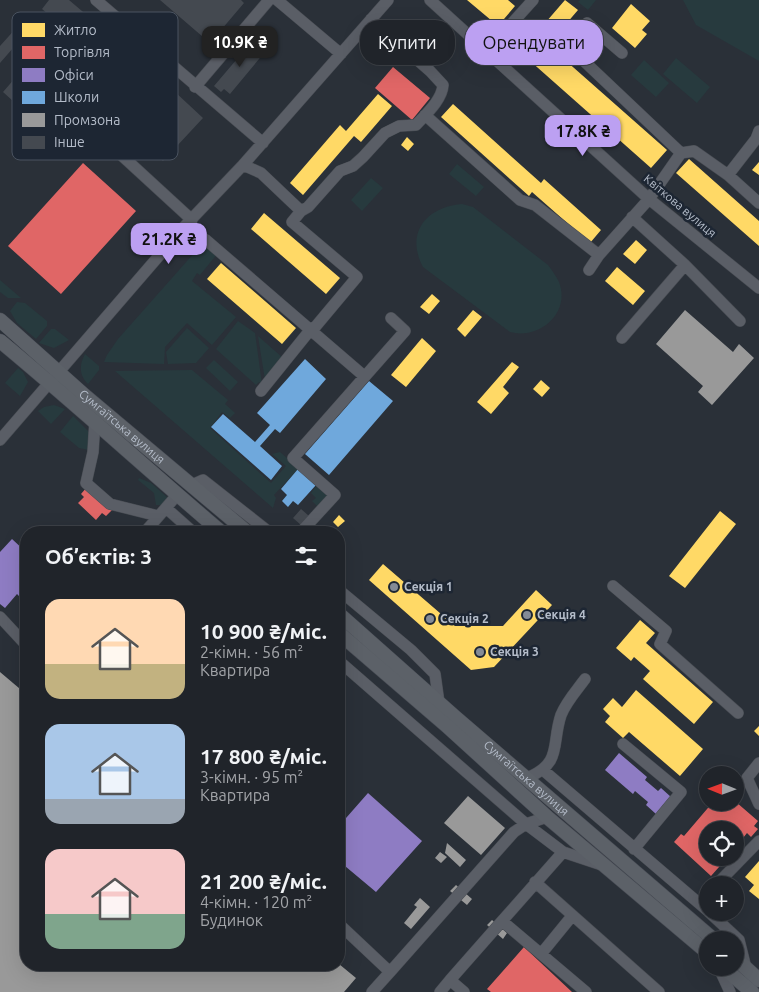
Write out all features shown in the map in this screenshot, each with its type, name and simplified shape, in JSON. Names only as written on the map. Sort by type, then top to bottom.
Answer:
[{"type":"main road","name":"Сумгаїтська вулиця","points":[[0,320],[133,457],[214,526]]},
{"type":"main road","name":"Сумгаїтська вулиця","points":[[0,341],[55,378],[192,485],[240,526]]},
{"type":"main road","name":"Сумгаїтська вулиця","points":[[345,619],[438,703],[547,817],[699,945]]},
{"type":"main road","name":"Сумгаїтська вулиця","points":[[345,638],[479,746],[527,778],[704,931]]},
{"type":"main road","points":[[746,968],[759,980]]},
{"type":"main road","points":[[733,976],[752,992]]},
{"type":"street","points":[[96,0],[110,12]]},
{"type":"street","points":[[195,87],[268,0]]},
{"type":"street","points":[[277,0],[342,54]]},
{"type":"street","points":[[0,440],[183,228],[263,143],[388,0]]},
{"type":"street","name":"Квіткова вулиця","points":[[430,0],[465,32]]},
{"type":"street","points":[[514,20],[532,0]]},
{"type":"street","points":[[261,391],[311,329],[316,326],[358,277],[292,222],[340,171],[353,166],[386,133],[399,126],[416,125],[441,96],[443,85],[430,71],[371,19]]},
{"type":"street","points":[[622,53],[587,23],[568,46],[681,153]]},
{"type":"street","name":"Квіткова вулиця","points":[[500,65],[648,199],[759,288]]},
{"type":"street","points":[[178,72],[263,143]]},
{"type":"street","points":[[426,115],[520,200],[535,205],[600,260]]},
{"type":"street","points":[[728,174],[756,139],[759,131]]},
{"type":"street","points":[[589,270],[600,260],[648,199],[681,153],[694,151],[728,174],[759,203]]},
{"type":"street","points":[[127,160],[192,220]]},
{"type":"street","points":[[243,165],[261,173],[301,211]]},
{"type":"street","points":[[632,218],[685,265],[740,321]]},
{"type":"street","points":[[183,228],[206,240],[364,376]]},
{"type":"street","points":[[622,338],[685,265]]},
{"type":"street","points":[[306,526],[334,495],[293,458],[405,331],[391,318]]},
{"type":"street","points":[[95,420],[94,452],[86,483],[110,504],[162,512],[184,526]]},
{"type":"street","points":[[192,485],[203,480],[261,526]]},
{"type":"street","points":[[150,526],[177,494]]},
{"type":"street","points":[[613,586],[666,630],[660,644],[738,713]]},
{"type":"street","points":[[345,595],[411,650],[436,674],[438,703]]},
{"type":"street","points":[[0,618],[20,640]]},
{"type":"street","points":[[345,666],[526,824],[563,852],[609,868]]},
{"type":"street","points":[[527,778],[544,770],[553,759],[562,714],[585,678]]},
{"type":"street","points":[[623,744],[681,792],[634,849]]},
{"type":"street","points":[[759,763],[748,778],[759,804]]},
{"type":"street","points":[[544,770],[699,903]]},
{"type":"street","points":[[372,992],[514,832],[526,824],[547,817]]},
{"type":"street","points":[[725,876],[759,841]]},
{"type":"street","points":[[440,992],[563,852]]},
{"type":"street","points":[[535,882],[659,992]]},
{"type":"street","points":[[541,954],[572,916]]},
{"type":"street","points":[[502,921],[586,992]]},
{"type":"street","points":[[719,921],[739,940],[746,968]]},
{"type":"street","points":[[345,930],[390,972]]},
{"type":"street","points":[[723,976],[730,992]]},
{"type":"street","points":[[450,980],[464,992]]},
{"type":"green space","points":[[580,0],[596,0],[588,10],[578,2]]},
{"type":"green space","points":[[683,0],[759,0],[759,61],[696,25]]},
{"type":"green space","points":[[676,58],[710,87],[697,103],[663,74]]},
{"type":"green space","points":[[644,60],[669,83],[656,97],[631,75]]},
{"type":"green space","points":[[457,164],[484,187],[476,196],[449,174]]},
{"type":"green space","points":[[371,178],[383,188],[362,211],[351,200]]},
{"type":"green space","points":[[462,204],[473,207],[548,265],[554,273],[562,293],[556,314],[550,322],[532,332],[510,332],[423,267],[416,243],[422,224],[438,210]]},
{"type":"green space","points":[[203,243],[218,253],[200,275],[197,273],[192,281],[236,317],[212,345],[187,323],[165,347],[164,364],[104,362],[118,339]]},
{"type":"green space","points":[[0,280],[21,298],[8,298],[0,292]]},
{"type":"green space","points":[[17,302],[25,303],[47,321],[47,326],[36,339],[17,323],[10,311]]},
{"type":"green space","points":[[238,321],[255,333],[262,384],[259,382],[256,385],[216,349]]},
{"type":"green space","points":[[187,328],[209,348],[196,363],[168,364],[166,352]]},
{"type":"green space","points":[[51,329],[55,329],[69,340],[54,348],[39,343]]},
{"type":"green space","points":[[258,336],[283,358],[265,380]]},
{"type":"green space","points":[[85,354],[99,366],[99,370],[88,384],[81,370]]},
{"type":"green space","points":[[214,360],[238,382],[230,391],[206,368]]},
{"type":"green space","points":[[18,368],[23,372],[28,382],[20,396],[5,383]]},
{"type":"green space","points":[[192,370],[228,400],[225,404],[235,413],[230,418],[222,412],[210,428],[271,483],[286,466],[272,454],[280,452],[325,491],[328,496],[318,507],[312,501],[316,498],[311,493],[317,485],[298,469],[274,495],[276,498],[273,508],[115,371]]},
{"type":"green space","points":[[54,405],[65,409],[51,424],[38,411],[44,407]]},
{"type":"green space","points":[[73,416],[90,433],[89,450],[79,448],[60,432]]},
{"type":"green space","points":[[139,478],[151,483],[168,498],[163,505],[156,505],[154,493],[138,480]]},
{"type":"building: Житло","points":[[467,0],[508,0],[515,6],[503,20],[491,20]]},
{"type":"building: Житло","points":[[565,0],[578,10],[569,20],[548,20]]},
{"type":"building: Житло","points":[[631,4],[650,21],[642,30],[647,34],[635,48],[612,28]]},
{"type":"building: Житло","points":[[535,65],[571,65],[667,150],[651,168]]},
{"type":"building: Житло","points":[[378,94],[392,106],[361,142],[354,136],[303,195],[290,183],[340,125],[346,131]]},
{"type":"building: Житло","points":[[453,104],[541,183],[544,179],[601,230],[590,243],[532,192],[529,196],[441,117]]},
{"type":"building: Житло","points":[[407,137],[414,144],[408,151],[401,145]]},
{"type":"building: Житло","points":[[689,159],[759,221],[759,246],[676,173]]},
{"type":"building: Житло","points":[[759,162],[759,175],[752,170]]},
{"type":"building: Житло","points":[[264,213],[340,278],[326,294],[251,229]]},
{"type":"building: Житло","points":[[636,240],[647,250],[635,264],[623,254]]},
{"type":"building: Житло","points":[[221,263],[296,328],[282,344],[207,279]]},
{"type":"building: Житло","points":[[617,267],[645,291],[633,305],[605,281]]},
{"type":"building: Житло","points":[[432,294],[440,301],[429,314],[420,307]]},
{"type":"building: Житло","points":[[473,310],[482,317],[465,337],[457,329]]},
{"type":"building: Житло","points":[[422,338],[436,351],[406,387],[391,375]]},
{"type":"building: Житло","points":[[512,362],[519,367],[503,387],[509,393],[491,414],[477,402]]},
{"type":"building: Житло","points":[[541,380],[550,388],[542,397],[533,389]]},
{"type":"building: Житло","points":[[720,511],[736,524],[685,588],[669,576]]},
{"type":"building: Житло","points":[[339,515],[345,521],[339,526],[333,522]]},
{"type":"building: Житло","points":[[383,564],[455,626],[503,626],[536,590],[552,605],[494,667],[471,670],[369,580]]},
{"type":"building: Житло","points":[[640,620],[655,633],[646,643],[713,702],[694,724],[643,679],[650,671],[634,657],[631,661],[616,648]]},
{"type":"building: Житло","points":[[636,690],[703,749],[680,776],[629,732],[623,738],[605,722],[610,716],[603,709],[613,698],[622,707]]},
{"type":"building: Житло","points":[[759,726],[759,736],[754,731]]},
{"type":"building: Житло","points":[[759,861],[759,899],[749,891],[754,885],[745,877]]},
{"type":"building: Торгівля","points":[[393,67],[430,98],[412,120],[375,88]]},
{"type":"building: Торгівля","points":[[83,163],[136,211],[61,294],[8,246]]},
{"type":"building: Торгівля","points":[[87,487],[112,510],[106,516],[102,513],[96,520],[78,503],[84,497],[81,494]]},
{"type":"building: Торгівля","points":[[744,809],[758,821],[754,826],[758,829],[751,837],[747,833],[744,837],[744,821],[699,821],[699,865],[674,842],[681,834],[684,836],[705,811],[744,811]]},
{"type":"building: Торгівля","points":[[700,866],[720,866],[711,876]]},
{"type":"building: Торгівля","points":[[524,947],[572,992],[491,992],[487,989]]},
{"type":"building: Офіси","points":[[12,539],[20,546],[20,597],[17,594],[5,608],[0,604],[0,552]]},
{"type":"building: Офіси","points":[[619,753],[647,777],[645,780],[658,791],[661,788],[671,797],[656,814],[646,805],[648,802],[635,791],[633,794],[605,770]]},
{"type":"building: Офіси","points":[[368,793],[422,841],[376,892],[345,866],[345,819]]},
{"type":"building: Школи","points":[[305,359],[326,379],[280,433],[275,429],[260,446],[282,466],[271,480],[211,427],[223,414],[255,442],[270,425],[257,413]]},
{"type":"building: Школи","points":[[369,381],[393,401],[329,475],[305,454]]},
{"type":"building: Школи","points":[[298,469],[316,485],[298,505],[293,501],[288,507],[282,501],[287,495],[281,489]]},
{"type":"building: Промзона","points":[[685,310],[733,352],[739,344],[754,358],[712,405],[698,392],[703,386],[656,344]]},
{"type":"building: Промзона","points":[[0,672],[20,689],[20,971],[345,971],[345,969],[356,978],[344,992],[0,992]]},
{"type":"building: Промзона","points":[[468,796],[505,828],[481,855],[444,823]]},
{"type":"building: Промзона","points":[[447,843],[466,860],[460,867],[445,853]]},
{"type":"building: Промзона","points":[[440,852],[447,857],[441,863],[435,858]]},
{"type":"building: Промзона","points":[[456,885],[472,899],[467,905],[450,891]]},
{"type":"building: Промзона","points":[[420,898],[430,907],[411,929],[404,923],[417,907],[414,905]]},
{"type":"building: Промзона","points":[[492,920],[507,933],[503,939],[487,925]]},
{"type":"building: Інше","points":[[49,0],[69,0],[83,12],[46,12],[42,9]]},
{"type":"building: Інше","points":[[160,0],[241,0],[244,3],[210,43],[178,15],[178,12],[174,12]]},
{"type":"building: Інше","points":[[12,33],[12,49],[0,63],[0,46]]},
{"type":"building: Інше","points":[[254,39],[261,45],[258,48],[264,53],[230,94],[224,89],[221,92],[214,86]]},
{"type":"building: Інше","points":[[12,82],[12,100],[3,92]]},
{"type":"building: Інше","points":[[178,95],[203,118],[178,145]]},
{"type":"building: Інше","points":[[301,509],[309,516],[301,525],[293,518]]},
{"type":"place","name":"Секція 1","points":[[394,587]]},
{"type":"place","name":"Секція 4","points":[[527,615]]},
{"type":"place","name":"Секція 2","points":[[430,619]]},
{"type":"place","name":"Секція 3","points":[[480,652]]}]
